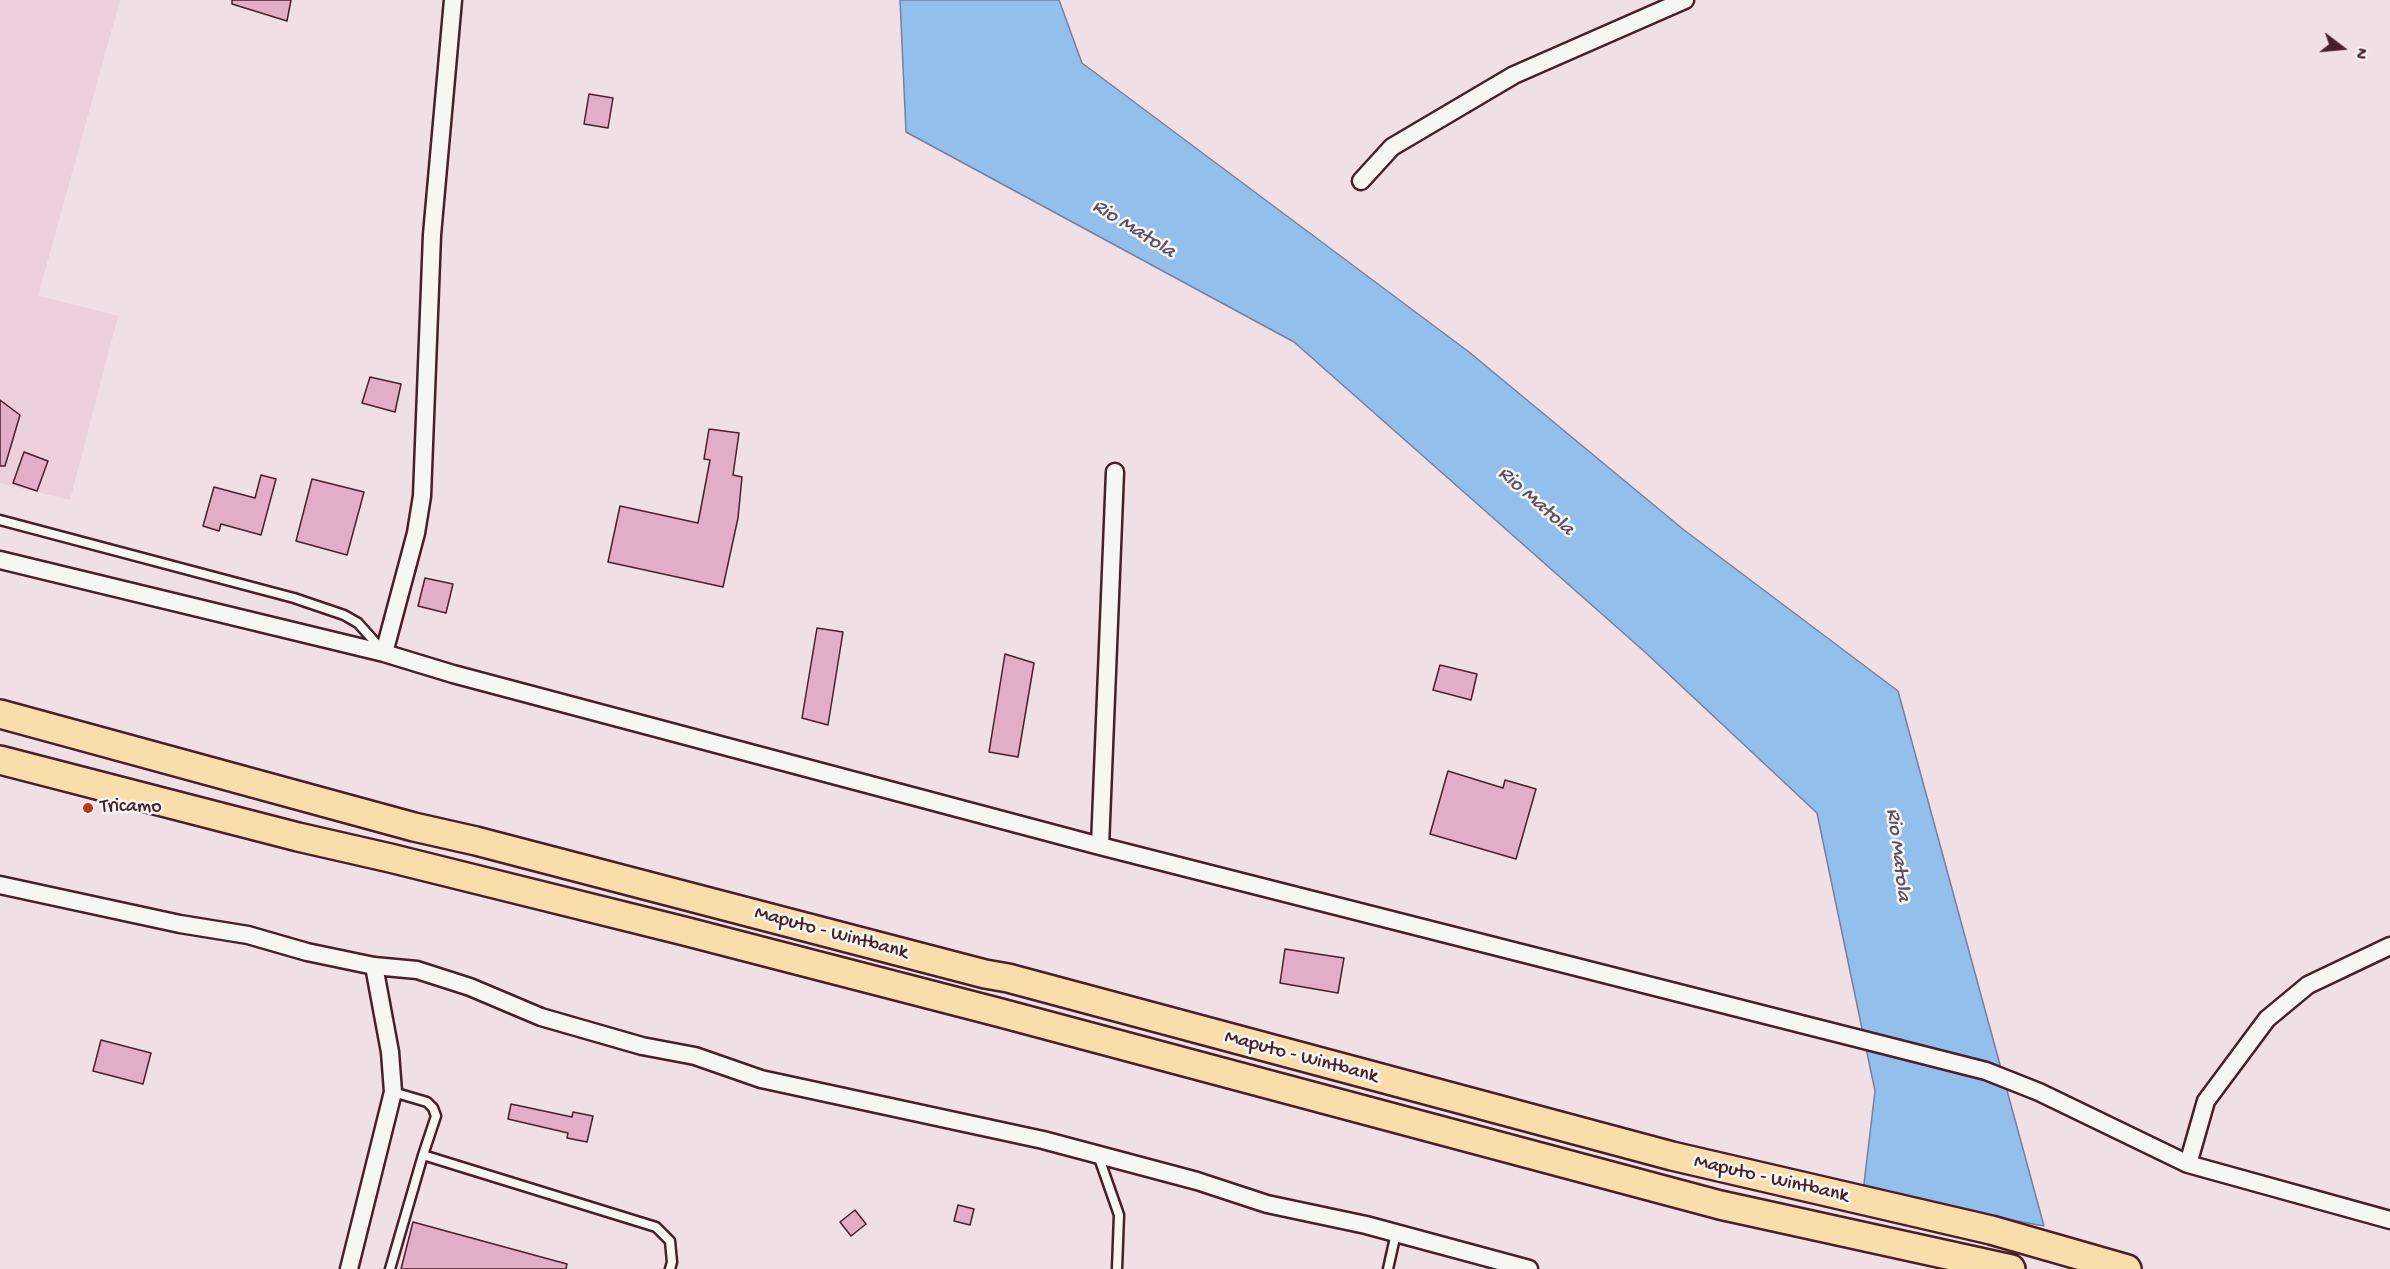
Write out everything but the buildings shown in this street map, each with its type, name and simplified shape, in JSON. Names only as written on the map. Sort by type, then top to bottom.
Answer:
[{"type":"highway","name":"Maputo - Wintbank","points":[[0,714],[414,827],[1008,978],[1671,1156],[1991,1230],[2127,1269]]},
{"type":"highway","name":"Maputo - Wintbank","points":[[0,760],[684,931],[1001,1013],[1720,1205],[2011,1269]]},
{"type":"street","points":[[384,652],[416,533],[422,496],[432,235],[453,0]]},
{"type":"street","points":[[1361,181],[1392,147],[1514,75],[1685,0]]},
{"type":"street","points":[[1100,846],[1115,472]]},
{"type":"street","points":[[0,560],[384,652],[453,674],[1100,846],[1986,1071],[2039,1092],[2188,1164],[2390,1220]]},
{"type":"street","points":[[0,885],[180,924],[248,935],[307,952],[374,966],[417,970],[470,987],[541,1017],[642,1046],[695,1056],[761,1079],[1043,1140],[1267,1203],[1396,1233],[1529,1269]]},
{"type":"street","points":[[2188,1164],[2206,1101],[2267,1018],[2308,985],[2390,946]]},
{"type":"street","points":[[350,1269],[393,1092],[390,1052],[374,966]]},
{"type":"lane","points":[[0,520],[294,598],[344,615],[358,623],[384,652]]},
{"type":"lane","points":[[390,1269],[436,1116],[433,1108],[427,1102],[393,1092]]},
{"type":"lane","points":[[423,1155],[656,1227],[670,1241],[672,1262],[670,1269]]},
{"type":"lane","points":[[1097,1155],[1119,1215],[1117,1269]]},
{"type":"lane","points":[[1388,1269],[1396,1233]]},
{"type":"shaded area","points":[[0,0],[120,0],[38,296],[118,316],[70,500],[0,483]]},
{"type":"water","name":"Rio Matola","points":[[900,0],[1059,0],[1082,63],[1469,352],[1684,530],[1898,691],[2044,1226],[1863,1192],[1875,1091],[1817,813],[1646,653],[1294,342],[906,132]]},
{"type":"place","name":"Tricamo","points":[[88,808]]}]
